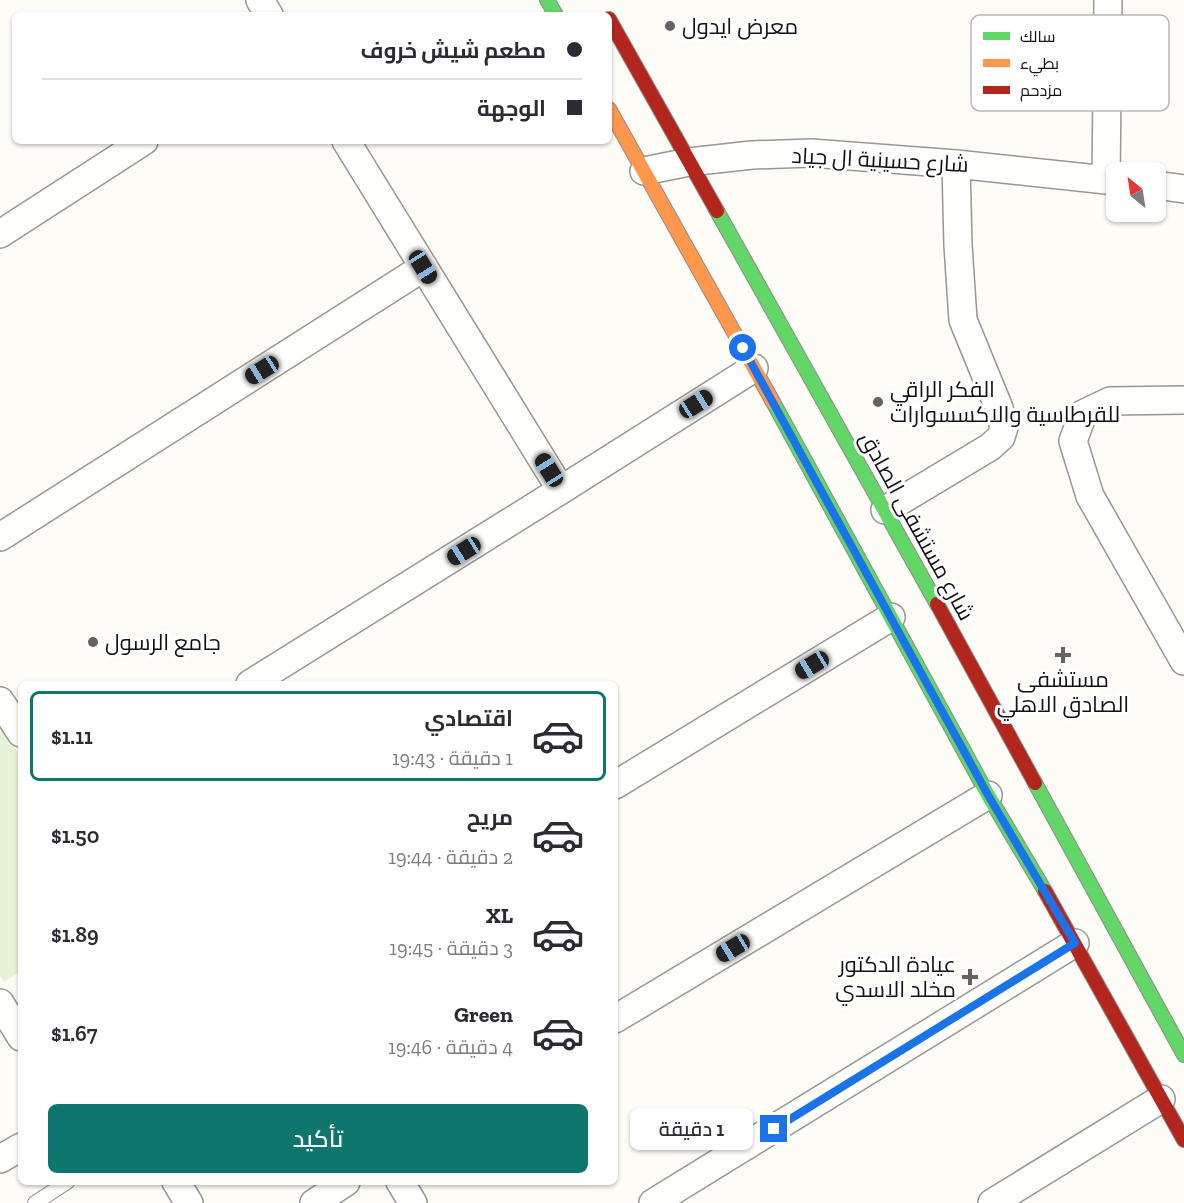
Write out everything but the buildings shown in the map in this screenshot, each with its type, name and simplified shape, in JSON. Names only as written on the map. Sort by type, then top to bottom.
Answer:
[{"type":"street","points":[[1108,0],[1108,15]]},
{"type":"street","name":"شارع مستشفى الصادق","points":[[612,25],[885,510],[1184,1055]]},
{"type":"street","points":[[1110,111],[1111,162]]},
{"type":"street","points":[[612,114],[988,795],[1075,943],[1184,1140]]},
{"type":"street","points":[[0,234],[139,144]]},
{"type":"street","points":[[348,144],[561,490]]},
{"type":"street","name":"شارع حسينية ال جياد","points":[[645,171],[689,162],[752,155],[811,153],[956,164],[1106,179]]},
{"type":"street","points":[[885,510],[990,447],[1001,437],[1004,427],[999,408],[963,320],[956,164]]},
{"type":"street","points":[[1166,187],[1184,189]]},
{"type":"street","points":[[0,537],[423,267]]},
{"type":"street","points":[[255,681],[754,368]]},
{"type":"street","points":[[1184,400],[1110,401],[1083,414],[1072,441],[1090,496],[1184,661]]},
{"type":"street","points":[[618,783],[891,618]]},
{"type":"street","points":[[0,701],[18,728]]},
{"type":"street","points":[[618,1017],[988,795]]},
{"type":"street","points":[[653,1203],[1075,943]]},
{"type":"street","points":[[0,1004],[18,1032]]},
{"type":"street","points":[[992,1203],[1161,1099]]},
{"type":"street","points":[[0,1159],[18,1149]]},
{"type":"street","points":[[178,1185],[189,1203]]},
{"type":"street","points":[[314,1203],[341,1185]]},
{"type":"street","points":[[402,1185],[413,1203]]},
{"type":"lane","points":[[36,1203],[63,1185]]},
{"type":"green space","points":[[0,723],[18,754],[18,973],[4,982],[0,976]]},
{"type":"traffic: fast","points":[[547,0],[554,12]]},
{"type":"traffic: fast","points":[[717,211],[937,604]]},
{"type":"traffic: fast","points":[[773,402],[988,795],[1045,891]]},
{"type":"traffic: fast","points":[[1035,783],[1184,1055]]},
{"type":"traffic: slow","points":[[612,114],[773,402]]},
{"type":"traffic: jam","points":[[612,24],[717,211]]},
{"type":"traffic: jam","points":[[937,604],[1035,783]]},
{"type":"traffic: jam","points":[[1045,891],[1184,1140]]},
{"type":"place","name":"معرض ايدول","points":[[670,26]]},
{"type":"place","name":"الفكر الراقي للقرطاسية والاكسسوارات","points":[[878,402]]},
{"type":"place","name":"جامع الرسول","points":[[93,642]]},
{"type":"place","name":"مستشفى الصادق الاهلي","points":[[1063,655]]},
{"type":"place","name":"عيادة الدكتور مخلد الاسدي","points":[[970,977]]},
{"type":"route","points":[[743,348],[988,795],[1075,943],[774,1129]]}]
